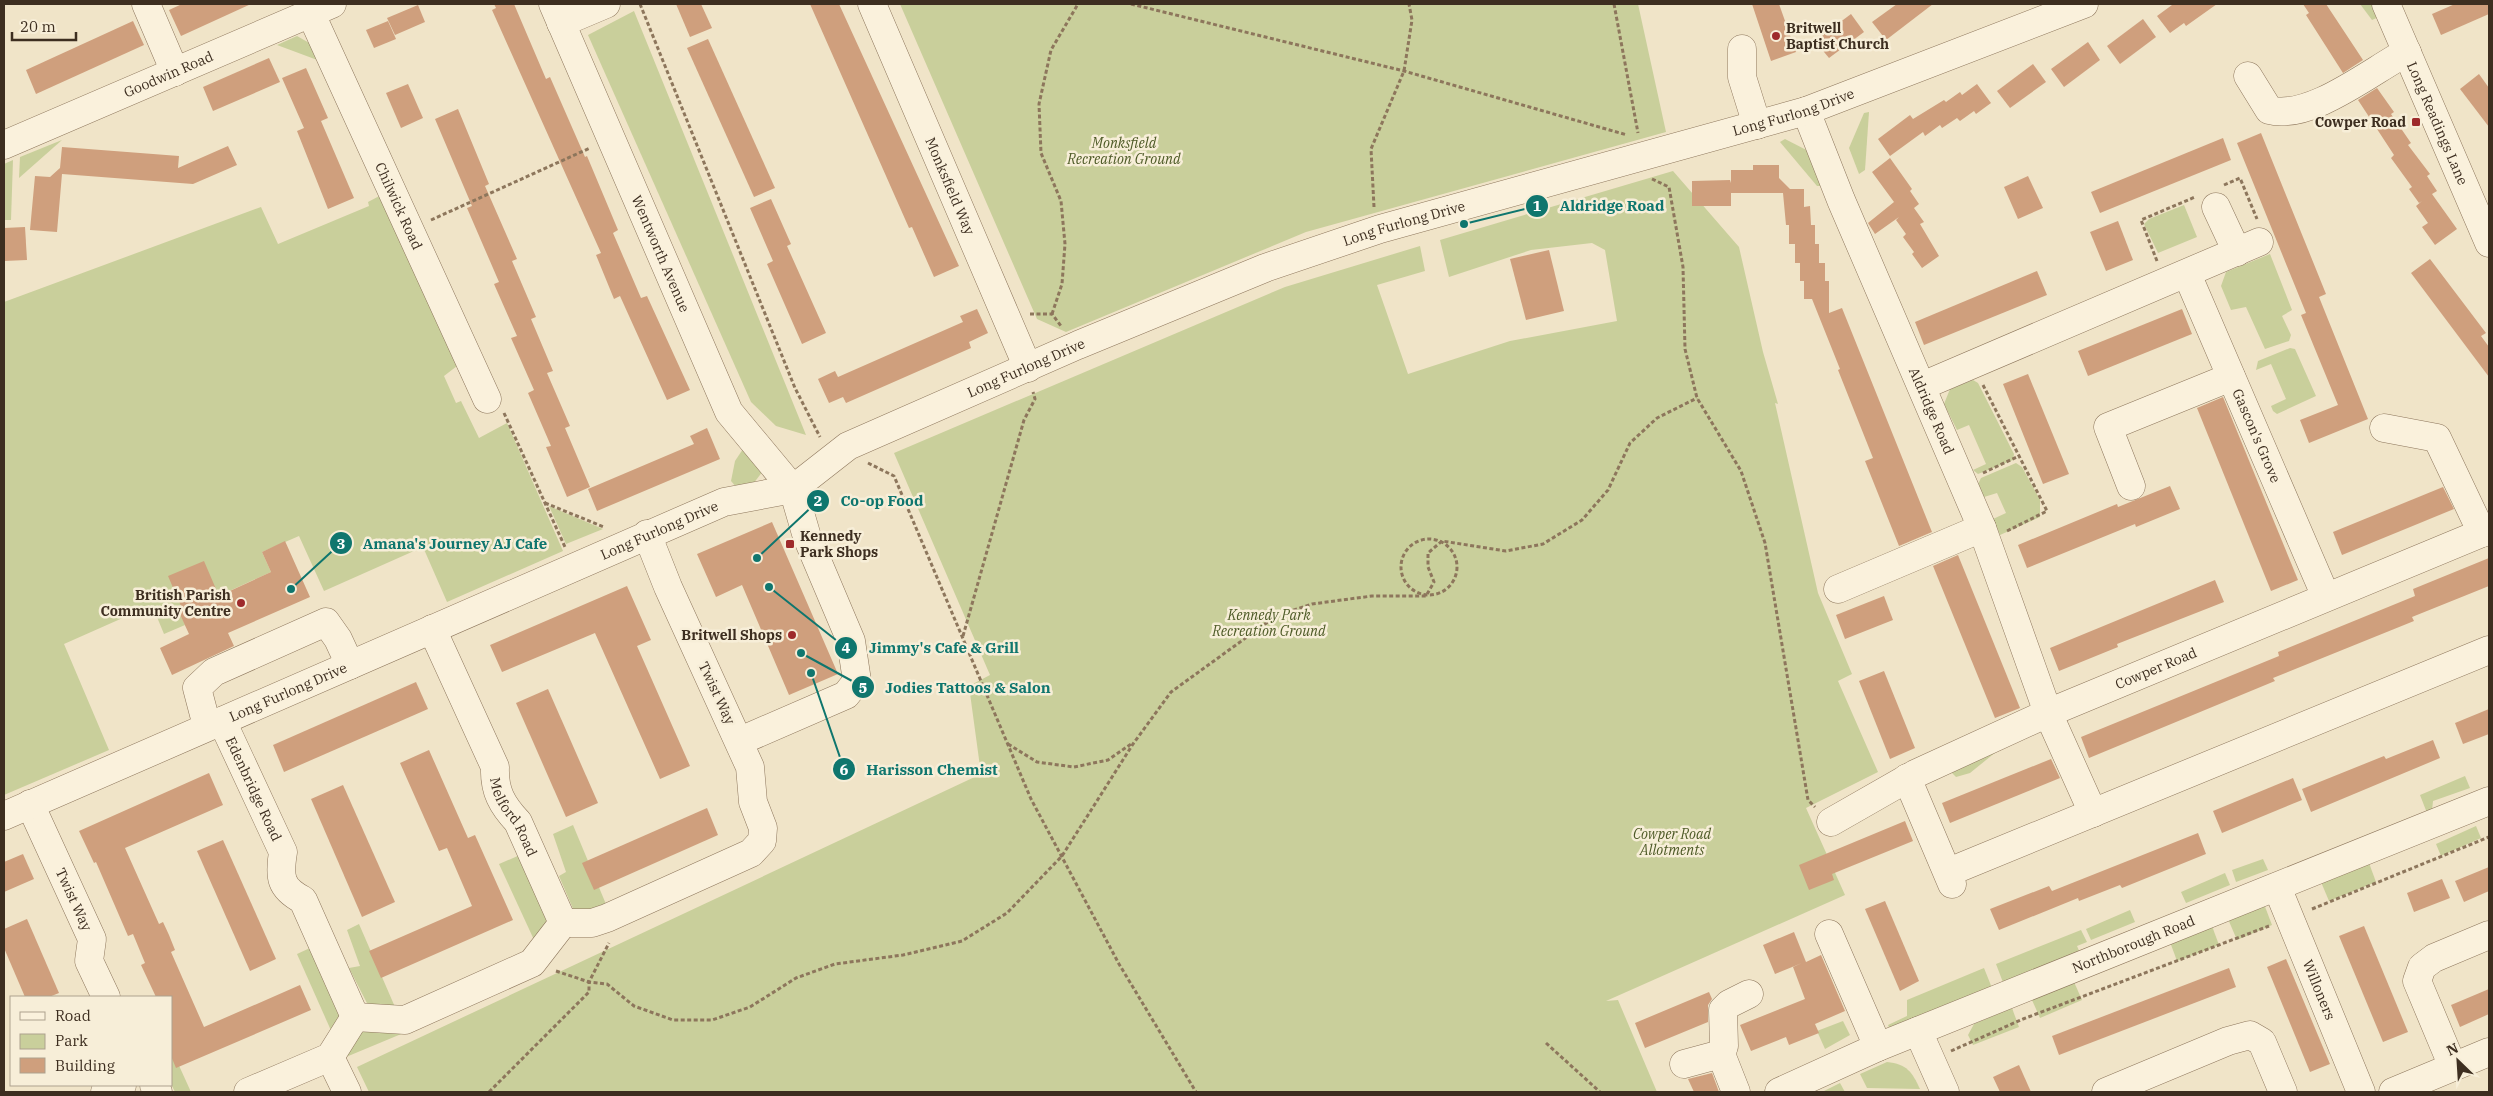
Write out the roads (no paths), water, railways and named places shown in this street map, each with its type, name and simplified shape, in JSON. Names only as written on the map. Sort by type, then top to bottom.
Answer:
[{"type":"street","points":[[146,4],[175,72]]},
{"type":"street","points":[[557,13],[606,4]]},
{"type":"street","name":"Monksfield Way","points":[[872,4],[1028,368]]},
{"type":"street","name":"Long Furlong Drive","points":[[4,816],[724,502],[793,489],[848,446],[1078,345],[1265,268],[1380,229],[1806,111],[2084,4]]},
{"type":"street","name":"Long Readings Lane","points":[[2386,4],[2489,243]]},
{"type":"street","name":"Goodwin Road","points":[[4,145],[322,9]]},
{"type":"street","name":"Chilwick Road","points":[[322,9],[409,230],[487,399]]},
{"type":"street","name":"Wentworth Avenue","points":[[557,13],[729,412],[793,489]]},
{"type":"street","points":[[1742,49],[1742,77],[1757,125]]},
{"type":"street","points":[[2248,76],[2269,110],[2281,114],[2328,100],[2407,52]]},
{"type":"street","name":"Aldridge Road","points":[[1806,111],[1841,200],[1985,535],[2048,713],[2093,814]]},
{"type":"street","points":[[1922,386],[2248,247],[2216,207]]},
{"type":"street","name":"Gascon's Grove","points":[[2187,274],[2326,597]]},
{"type":"street","points":[[2131,486],[2108,427],[2231,377]]},
{"type":"street","points":[[2384,428],[2438,438],[2486,531]]},
{"type":"street","points":[[740,741],[846,695],[857,681],[851,641],[807,537],[793,489]]},
{"type":"street","name":"Cowper Road","points":[[1831,822],[1907,778],[2048,713],[2486,531]]},
{"type":"street","points":[[1838,589],[1985,535]]},
{"type":"street","name":"Twist Way","points":[[563,923],[592,924],[607,918],[751,853],[762,840],[763,828],[753,802],[750,766],[668,587],[641,537]]},
{"type":"street","name":"Edenbridge Road","points":[[350,665],[338,639],[326,622],[214,672],[197,688],[283,852],[279,873],[289,892],[303,900],[355,1016]]},
{"type":"street","name":"Melford Road","points":[[432,628],[495,767],[494,784],[506,810],[518,822],[563,923]]},
{"type":"street","points":[[1907,778],[1956,875],[2093,814],[2489,650]]},
{"type":"street","name":"Northborough Road","points":[[1779,1092],[1878,1046],[2277,888],[2489,801]]},
{"type":"street","name":"Twist Way","points":[[30,804],[92,939],[89,961],[106,996]]},
{"type":"street","name":"Willoners","points":[[2277,888],[2292,918],[2361,1092]]},
{"type":"street","points":[[248,1092],[330,1057],[355,1016],[405,1020],[532,963],[563,923]]},
{"type":"street","points":[[1829,934],[1878,1046]]},
{"type":"street","points":[[2453,1068],[2417,981],[2422,966],[2434,958],[2489,935]]},
{"type":"street","points":[[1736,1092],[1721,1054],[1724,1046],[1723,1010],[1729,1004],[1749,994]]},
{"type":"street","points":[[1918,1031],[1945,1092]]},
{"type":"street","points":[[2106,1092],[2228,1041],[2250,1035],[2262,1042],[2283,1092]]},
{"type":"street","points":[[2393,1092],[2489,1052]]},
{"type":"street","points":[[1684,1064],[1721,1054]]},
{"type":"street","points":[[330,1057],[347,1092]]},
{"type":"street","points":[[105,1092],[120,1086]]},
{"type":"place","name":"Britwell Baptist Church","points":[[1776,36]]},
{"type":"place","name":"Cowper Road","points":[[2416,122]]},
{"type":"place","name":"Aldridge Road","points":[[1464,224]]},
{"type":"place","name":"Kennedy Park Shops","points":[[790,544]]},
{"type":"place","name":"Co-op Food","points":[[757,558]]},
{"type":"place","name":"Jimmy's Cafe & Grill","points":[[769,587]]},
{"type":"place","name":"Amana's Journey AJ Cafe","points":[[291,589]]},
{"type":"place","name":"British Parish Community Centre","points":[[241,603]]},
{"type":"place","name":"Britwell Shops","points":[[792,635]]},
{"type":"place","name":"Jodies Tattoos & Salon","points":[[801,653]]},
{"type":"place","name":"Harisson Chemist","points":[[811,673]]},
{"type":"park label","name":"Monksfield Recreation Ground","points":[[1124,152]]},
{"type":"park label","name":"Kennedy Park Recreation Ground","points":[[1269,624]]},
{"type":"park label","name":"Cowper Road Allotments","points":[[1672,842]]}]
